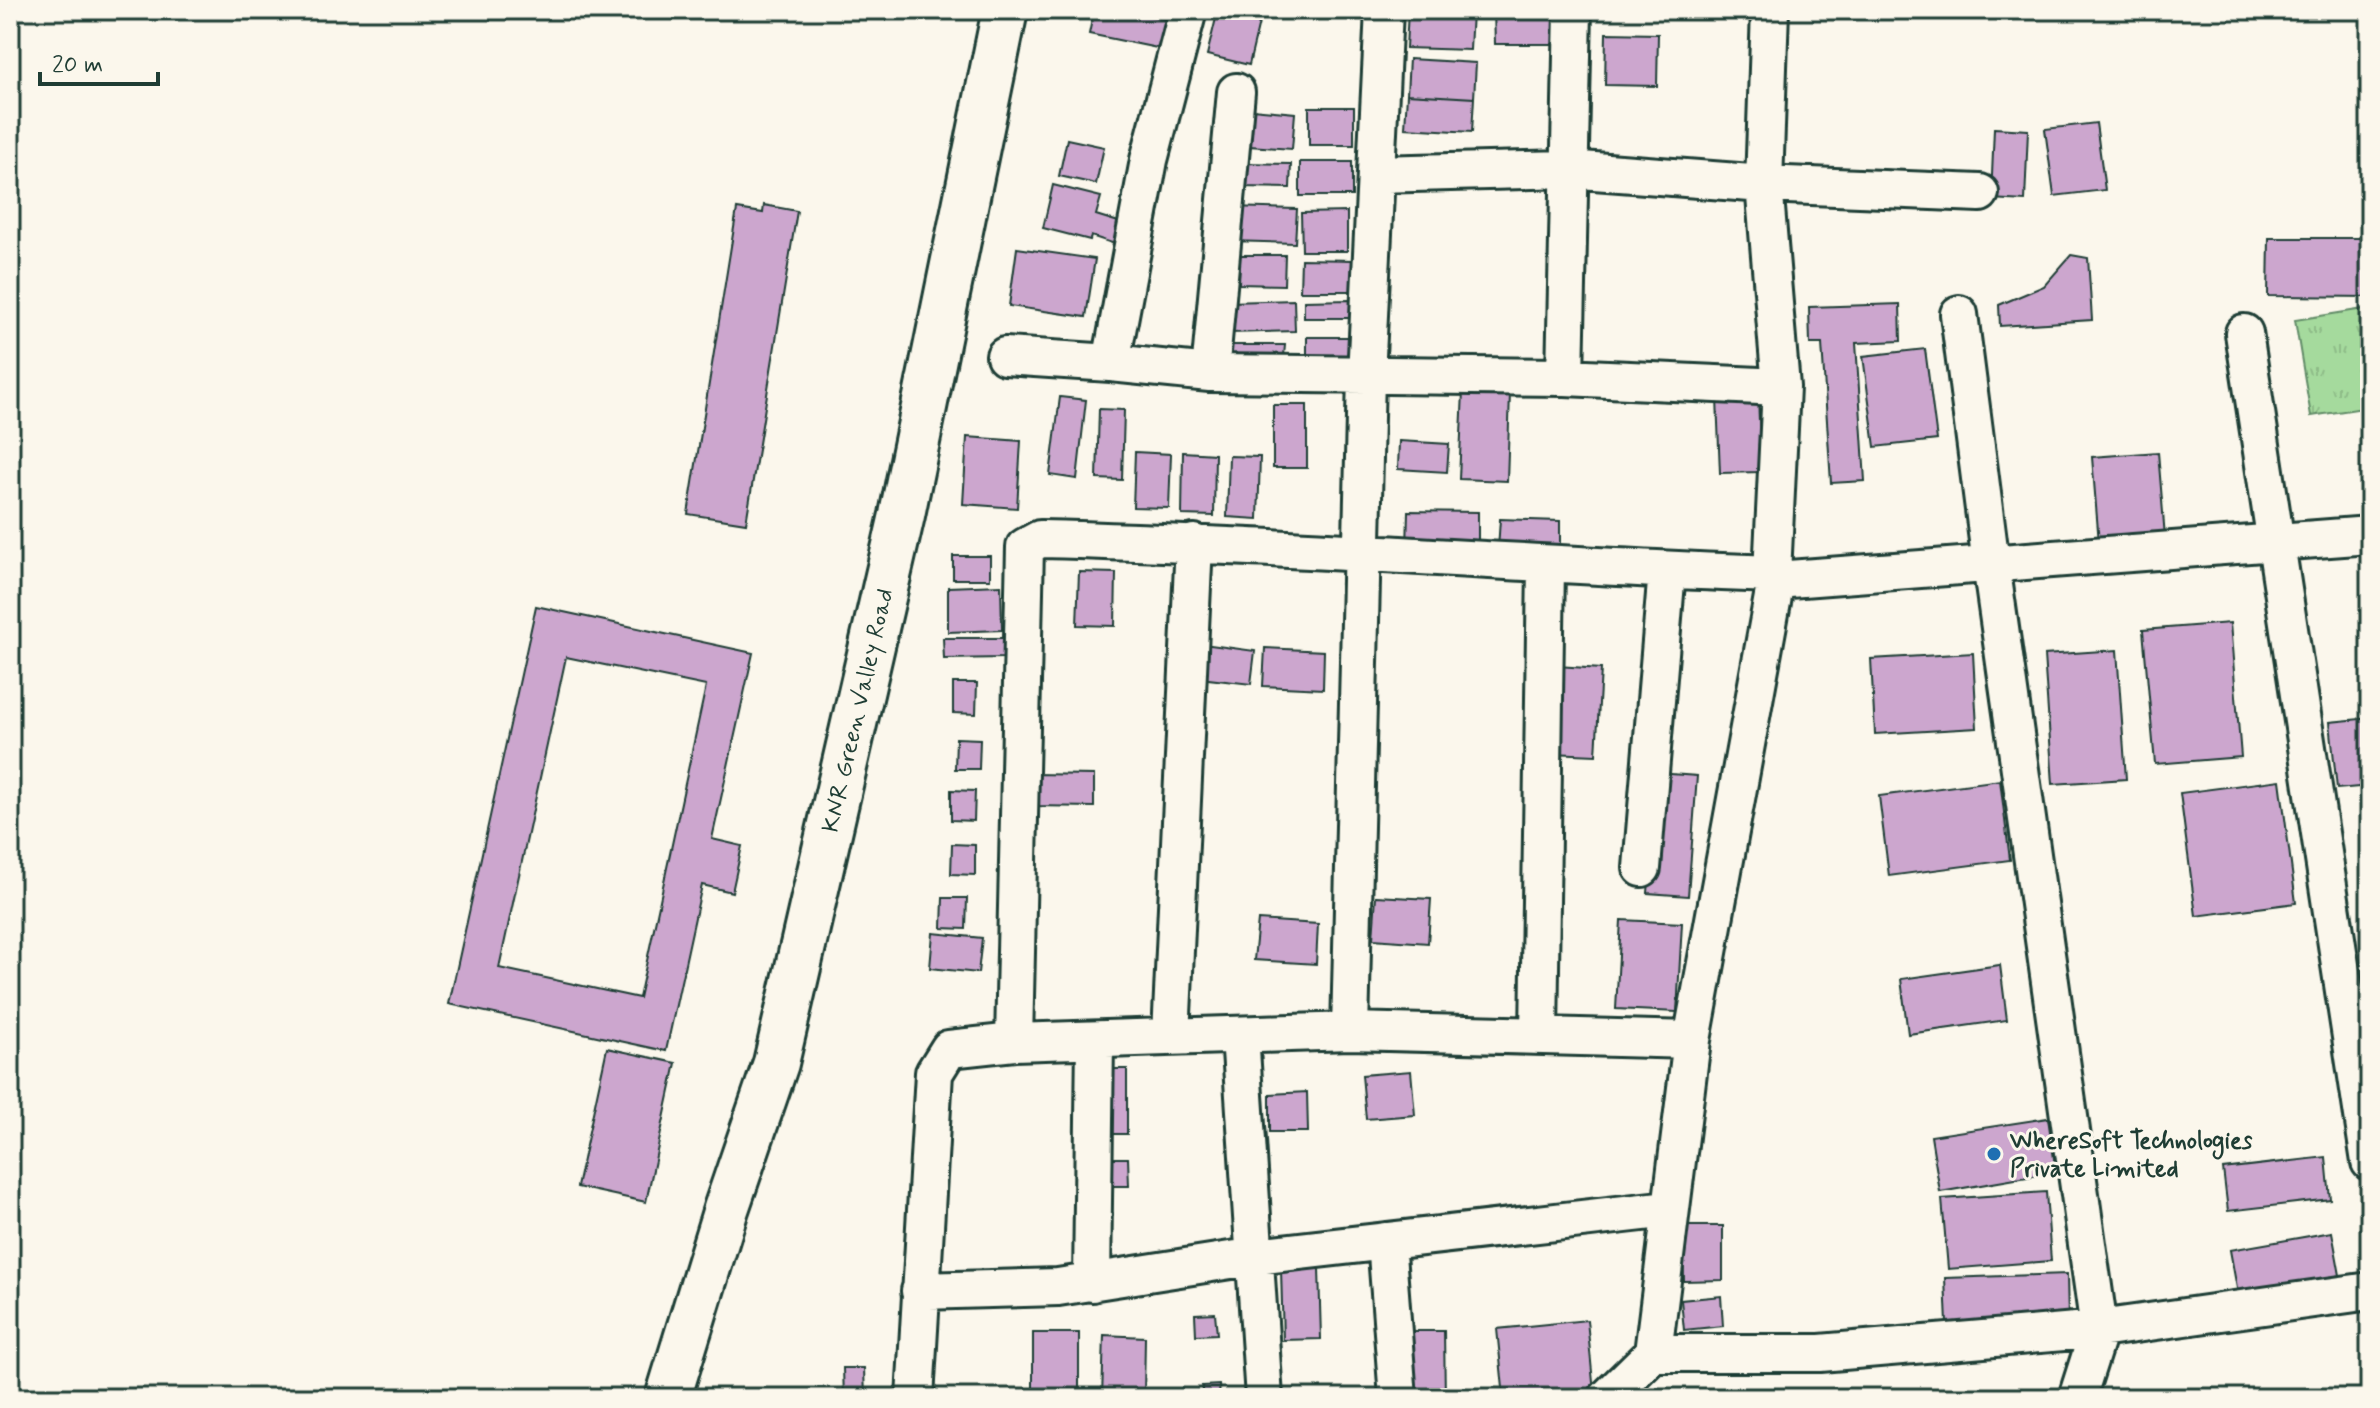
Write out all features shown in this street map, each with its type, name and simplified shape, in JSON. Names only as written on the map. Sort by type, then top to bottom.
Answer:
[{"type":"street","name":"KNR Green Valley Road","points":[[668,1398],[726,1209],[776,1063],[902,515],[1005,10]]},
{"type":"street","points":[[1111,363],[1149,160],[1188,10]]},
{"type":"street","points":[[1350,1031],[1366,376],[1384,10]]},
{"type":"street","points":[[1565,377],[1573,10]]},
{"type":"street","points":[[1607,1398],[1653,1353],[1692,1040],[1774,577],[1781,387],[1764,184],[1770,10]]},
{"type":"street","points":[[1210,373],[1236,92]]},
{"type":"street","points":[[1376,174],[1568,169],[1764,184],[1980,193]]},
{"type":"street","points":[[1959,314],[1991,564],[2099,1329],[2077,1398]]},
{"type":"street","points":[[2244,333],[2370,1162]]},
{"type":"street","points":[[1005,356],[1210,373],[1565,377],[1781,387]]},
{"type":"street","points":[[1014,1042],[1025,547],[1040,539],[1194,543],[1774,577],[2370,535]]},
{"type":"street","points":[[1171,1036],[1194,543]]},
{"type":"street","points":[[1539,1036],[1546,565]]},
{"type":"street","points":[[1642,868],[1667,570]]},
{"type":"street","points":[[915,1398],[934,1073],[949,1049],[1014,1042],[1350,1031],[1692,1040]]},
{"type":"street","points":[[1240,1035],[1264,1398]]},
{"type":"street","points":[[1092,1283],[1095,1040]]},
{"type":"street","points":[[920,1291],[1058,1287],[1256,1256],[1669,1209]]},
{"type":"street","points":[[1386,1241],[1398,1398]]},
{"type":"street","points":[[1653,1353],[1820,1353],[2099,1329],[2370,1291]]},
{"type":"green space","points":[[2370,308],[2370,407],[2311,416],[2295,320]]},
{"type":"building","points":[[1094,10],[1122,10],[1173,21],[1167,50],[1089,34]]},
{"type":"building","points":[[1122,10],[1175,10],[1173,21]]},
{"type":"building","points":[[1218,10],[1262,10],[1249,65],[1207,55]]},
{"type":"building","points":[[1408,10],[1472,11],[1470,50],[1406,48]]},
{"type":"building","points":[[1494,10],[1554,10],[1555,44],[1495,44]]},
{"type":"building","points":[[1606,33],[1658,34],[1657,86],[1605,85]]},
{"type":"building","points":[[1409,59],[1476,63],[1474,98],[1407,94]]},
{"type":"building","points":[[1407,94],[1474,98],[1472,132],[1405,128]]},
{"type":"building","points":[[1309,107],[1354,107],[1354,145],[1309,145]]},
{"type":"building","points":[[1252,109],[1295,113],[1292,149],[1249,146]]},
{"type":"building","points":[[2096,123],[2105,190],[2054,196],[2045,129]]},
{"type":"building","points":[[1994,128],[2028,130],[2025,201],[1991,199]]},
{"type":"building","points":[[1067,139],[1104,147],[1096,184],[1059,176]]},
{"type":"building","points":[[1300,162],[1352,162],[1352,196],[1300,196]]},
{"type":"building","points":[[1241,163],[1291,164],[1290,188],[1241,187]]},
{"type":"building","points":[[1053,185],[1101,197],[1096,215],[1125,224],[1118,245],[1091,236],[1090,240],[1043,228]]},
{"type":"building","points":[[764,205],[797,211],[746,523],[688,514],[737,209],[763,213]]},
{"type":"building","points":[[1231,207],[1297,209],[1295,243],[1230,241]]},
{"type":"building","points":[[1347,212],[1347,251],[1302,251],[1301,213]]},
{"type":"building","points":[[2269,238],[2370,238],[2370,297],[2268,296]]},
{"type":"building","points":[[1017,248],[1095,259],[1086,317],[1009,306]]},
{"type":"building","points":[[1240,255],[1285,255],[1284,285],[1239,284]]},
{"type":"building","points":[[2071,255],[2088,258],[2092,320],[2000,326],[1999,305],[2044,286]]},
{"type":"building","points":[[1301,259],[1353,260],[1353,291],[1300,291]]},
{"type":"building","points":[[1294,300],[1295,331],[1230,333],[1229,302]]},
{"type":"building","points":[[1350,300],[1351,318],[1304,318],[1304,301]]},
{"type":"building","points":[[1900,304],[1901,341],[1856,343],[1865,481],[1831,483],[1822,344],[1810,344],[1809,307]]},
{"type":"building","points":[[1307,337],[1350,337],[1351,364],[1307,365]]},
{"type":"building","points":[[1227,345],[1285,345],[1283,366],[1227,365]]},
{"type":"building","points":[[1925,349],[1937,440],[1875,447],[1863,356]]},
{"type":"building","points":[[1463,391],[1510,393],[1507,481],[1459,479]]},
{"type":"building","points":[[1758,396],[1761,472],[1720,473],[1717,398]]},
{"type":"building","points":[[1060,397],[1086,400],[1077,479],[1050,475]]},
{"type":"building","points":[[1273,405],[1307,405],[1307,468],[1273,468]]},
{"type":"building","points":[[1099,409],[1124,410],[1122,480],[1097,479]]},
{"type":"building","points":[[967,437],[1021,441],[1017,508],[963,504]]},
{"type":"building","points":[[1399,441],[1449,444],[1447,472],[1398,469]]},
{"type":"building","points":[[1135,452],[1171,454],[1169,508],[1133,507]]},
{"type":"building","points":[[1183,452],[1215,454],[1214,516],[1182,515]]},
{"type":"building","points":[[2158,452],[2165,537],[2099,543],[2092,457]]},
{"type":"building","points":[[1229,456],[1260,457],[1258,519],[1227,517]]},
{"type":"building","points":[[1408,511],[1478,512],[1478,550],[1407,550]]},
{"type":"building","points":[[1500,519],[1560,521],[1560,551],[1498,549]]},
{"type":"building","points":[[953,556],[990,556],[990,579],[953,579]]},
{"type":"building","points":[[1079,572],[1116,573],[1115,626],[1077,625]]},
{"type":"building","points":[[1001,585],[1002,630],[948,632],[948,587]]},
{"type":"building","points":[[536,606],[753,653],[712,839],[742,846],[732,892],[702,885],[666,1051],[449,1004]],"holes":[[[566,657],[706,686],[639,998],[499,968]]]},
{"type":"building","points":[[2230,623],[2241,757],[2155,764],[2143,630]]},
{"type":"building","points":[[943,638],[1004,638],[1004,658],[944,659]]},
{"type":"building","points":[[1203,644],[1255,651],[1251,684],[1200,678]]},
{"type":"building","points":[[1265,648],[1324,651],[1323,689],[1263,686]]},
{"type":"building","points":[[2117,650],[2126,779],[2053,784],[2044,655]]},
{"type":"building","points":[[1973,653],[1977,728],[1875,734],[1871,659]]},
{"type":"building","points":[[1557,666],[1601,669],[1596,755],[1552,753]]},
{"type":"building","points":[[953,683],[977,683],[976,714],[953,713]]},
{"type":"building","points":[[2370,718],[2370,786],[2337,789],[2330,722]]},
{"type":"building","points":[[956,738],[980,739],[979,769],[955,769]]},
{"type":"building","points":[[1657,773],[1697,776],[1688,896],[1648,893]]},
{"type":"building","points":[[1033,774],[1094,775],[1094,807],[1033,806]]},
{"type":"building","points":[[2000,780],[2010,860],[1889,876],[1879,796]]},
{"type":"building","points":[[2280,780],[2296,903],[2196,916],[2180,793]]},
{"type":"building","points":[[951,790],[975,791],[974,821],[951,820]]},
{"type":"building","points":[[952,844],[975,845],[975,875],[951,874]]},
{"type":"building","points":[[1376,896],[1431,899],[1428,943],[1373,939]]},
{"type":"building","points":[[943,898],[967,898],[966,929],[942,928]]},
{"type":"building","points":[[1258,920],[1318,924],[1316,964],[1254,960]]},
{"type":"building","points":[[1621,920],[1682,923],[1677,1012],[1616,1009]]},
{"type":"building","points":[[933,933],[982,938],[978,973],[930,968]]},
{"type":"building","points":[[2000,965],[2007,1020],[1908,1034],[1901,979]]},
{"type":"building","points":[[607,1048],[676,1063],[646,1202],[577,1187]]},
{"type":"building","points":[[1108,1069],[1127,1069],[1127,1134],[1109,1134]]},
{"type":"building","points":[[1411,1071],[1415,1115],[1366,1119],[1362,1075]]},
{"type":"building","points":[[1307,1092],[1308,1132],[1270,1132],[1270,1094]]},
{"type":"building","name":"WhereSoft Technologies Private Limited","points":[[2048,1118],[2056,1172],[1940,1192],[1931,1136]]},
{"type":"building","points":[[2326,1157],[2330,1199],[2228,1211],[2223,1169]]},
{"type":"building","points":[[1111,1158],[1128,1158],[1129,1186],[1113,1186]]},
{"type":"building","points":[[2046,1192],[2051,1261],[1948,1269],[1942,1199]]},
{"type":"building","points":[[1683,1226],[1723,1226],[1723,1280],[1684,1281]]},
{"type":"building","points":[[2332,1232],[2342,1286],[2240,1305],[2230,1250]]},
{"type":"building","points":[[1319,1268],[1321,1339],[1283,1340],[1281,1269]]},
{"type":"building","points":[[2067,1274],[2068,1320],[1947,1324],[1945,1278]]},
{"type":"building","points":[[1721,1296],[1723,1326],[1684,1330],[1681,1300]]},
{"type":"building","points":[[1215,1313],[1217,1334],[1196,1335],[1195,1314]]},
{"type":"building","points":[[1587,1320],[1594,1393],[1504,1398],[1497,1329]]},
{"type":"building","points":[[1405,1331],[1444,1331],[1445,1398],[1406,1398]]},
{"type":"building","points":[[1033,1333],[1079,1333],[1079,1398],[1033,1398]]},
{"type":"building","points":[[1104,1335],[1145,1337],[1144,1398],[1102,1398]]},
{"type":"building","points":[[843,1368],[864,1368],[865,1398],[844,1398]]},
{"type":"building","points":[[1219,1385],[1220,1398],[1202,1398],[1202,1386]]},
{"type":"place","name":"WhereSoft Technologies Private Limited","points":[[1994,1154]]}]
